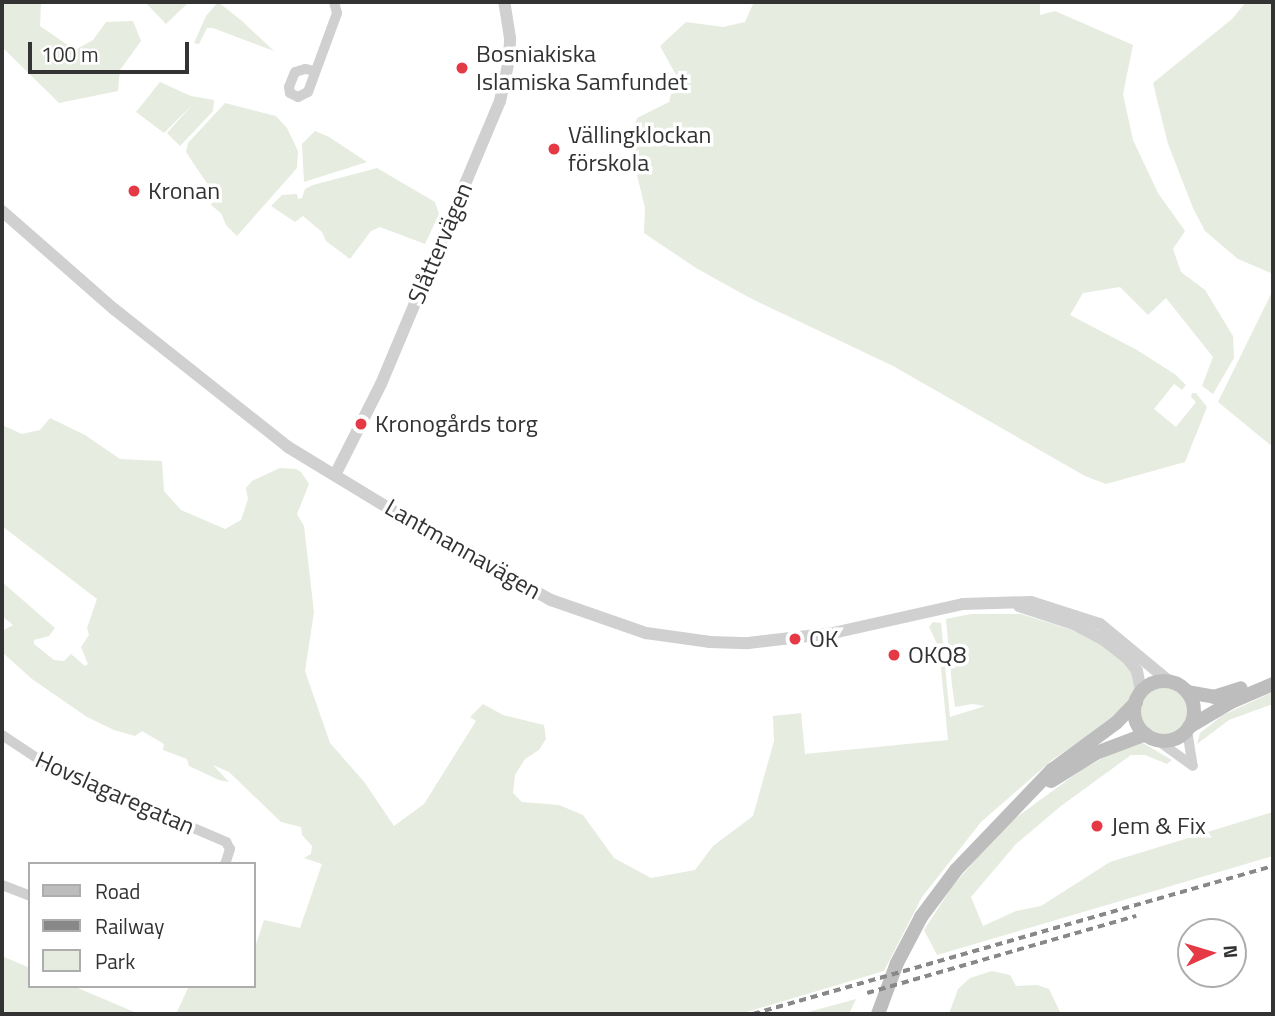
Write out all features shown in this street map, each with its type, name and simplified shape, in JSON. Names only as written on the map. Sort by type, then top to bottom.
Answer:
[{"type":"main road","points":[[878,1014],[897,963],[921,917],[956,870],[1052,770],[1116,723],[1154,683],[1170,682],[1187,692],[1214,697],[1273,682]]},
{"type":"main road","points":[[1032,792],[1096,753],[1134,736],[1173,739],[1231,702],[1273,682]]},
{"type":"main road","points":[[1187,692],[1194,709],[1188,728]]},
{"type":"main road","points":[[1139,697],[1135,716],[1151,737]]},
{"type":"street","points":[[314,71],[337,13],[334,2]]},
{"type":"street","name":"Slåttervägen","points":[[335,475],[381,384],[500,101],[509,60],[510,38],[504,2]]},
{"type":"street","name":"Lantmannavägen","points":[[2,211],[114,309],[288,447],[551,600],[646,633],[710,642],[775,642],[853,629],[963,604],[1031,602],[1100,624],[1170,682]]},
{"type":"street","name":"Lantmannavägen","points":[[1012,603],[1074,624],[1104,640],[1128,659],[1137,671],[1139,697]]},
{"type":"street","points":[[1151,737],[1193,766],[1188,728]]},
{"type":"street","name":"Hovslagaregatan","points":[[2,735],[39,761],[230,846],[226,862]]},
{"type":"street","points":[[2,884],[28,896]]},
{"type":"green space","points":[[2,2],[41,2],[40,26],[75,50],[93,40],[106,22],[133,21],[141,41],[120,70],[118,91],[59,103],[2,47]]},
{"type":"green space","points":[[145,2],[189,2],[166,24]]},
{"type":"green space","points":[[218,2],[274,51],[213,28],[207,28],[199,44],[194,43],[206,16]]},
{"type":"green space","points":[[754,2],[1040,2],[1040,15],[1055,11],[1133,45],[1123,94],[1133,140],[1158,193],[1185,231],[1173,249],[1181,272],[1205,290],[1233,336],[1234,358],[1213,394],[1202,386],[1213,357],[1166,298],[1148,315],[1120,287],[1083,293],[1070,315],[1137,350],[1176,375],[1186,385],[1182,390],[1174,384],[1154,409],[1176,427],[1196,402],[1191,397],[1192,393],[1196,393],[1207,407],[1185,462],[1106,484],[1085,476],[893,366],[750,298],[696,268],[644,233],[645,208],[629,142],[637,118],[669,102],[676,75],[660,46],[686,22],[723,27],[745,22]]},
{"type":"green space","points":[[1246,2],[1273,2],[1273,274],[1238,259],[1205,231],[1168,144],[1153,83],[1232,19]]},
{"type":"green space","points":[[160,82],[191,96],[214,100],[213,111],[180,146],[167,133],[193,104],[164,133],[136,112]]},
{"type":"green space","points":[[225,103],[276,116],[287,128],[298,151],[297,168],[237,236],[226,225],[221,213],[211,205],[214,199],[212,191],[186,152],[188,143]]},
{"type":"green space","points":[[315,131],[367,162],[304,182],[302,144]]},
{"type":"green space","points":[[377,168],[435,202],[439,214],[425,244],[380,227],[371,231],[350,259],[326,241],[322,232],[303,216],[295,222],[271,206],[282,195],[297,194],[298,199],[302,198],[305,189],[313,185]]},
{"type":"green space","points":[[1273,290],[1273,447],[1218,402]]},
{"type":"green space","points":[[50,418],[85,435],[120,459],[162,461],[164,491],[181,510],[225,529],[241,520],[248,499],[246,488],[252,481],[280,468],[301,472],[309,484],[297,514],[304,526],[314,612],[305,671],[330,743],[365,783],[394,826],[424,804],[476,721],[470,717],[483,704],[503,715],[544,725],[546,739],[539,750],[525,759],[515,775],[513,793],[522,802],[559,805],[583,815],[614,858],[651,878],[695,870],[713,846],[753,816],[774,741],[773,716],[801,713],[805,754],[948,740],[939,648],[929,627],[933,622],[941,623],[950,717],[985,706],[972,704],[955,707],[946,619],[971,614],[1021,614],[1082,633],[1115,651],[1132,673],[1135,689],[1133,696],[1108,723],[1052,760],[981,822],[922,897],[884,971],[740,1014],[176,1014],[188,988],[256,988],[256,944],[264,920],[300,928],[322,864],[304,858],[311,854],[312,846],[302,835],[301,827],[281,822],[229,772],[213,765],[229,782],[219,780],[189,766],[187,759],[163,750],[164,744],[142,731],[135,736],[114,730],[87,717],[32,679],[2,652],[2,631],[13,625],[2,616],[2,582],[55,628],[49,636],[34,640],[34,644],[54,660],[64,661],[71,654],[85,666],[88,664],[81,647],[89,635],[87,628],[97,599],[2,526],[2,425],[22,434],[40,430]]},
{"type":"green space","points":[[1164,688],[1181,695],[1188,712],[1181,729],[1164,736],[1147,729],[1140,712],[1147,695]]},
{"type":"green space","points":[[1273,692],[1273,704],[1229,720],[1197,744],[1200,733],[1223,715]]},
{"type":"green space","points":[[1141,742],[1172,760],[1167,764],[1145,755],[1131,755],[1061,806],[1016,844],[971,897],[983,926],[1016,911],[1041,906],[1110,862],[1273,812],[1273,856],[937,955],[924,930],[952,887],[988,845],[1014,819],[1080,771],[1124,746]]},
{"type":"green space","points":[[2,956],[28,967],[28,988],[78,988],[139,1014],[2,1014]]},
{"type":"green space","points":[[992,971],[1010,975],[1016,986],[1037,985],[1049,989],[1061,1014],[949,1014],[958,989],[970,978]]},
{"type":"green space","points":[[856,999],[849,1014],[801,1014]]},
{"type":"railway","points":[[753,1014],[1273,866]]},
{"type":"railway","points":[[867,993],[1136,916]]},
{"type":"place","name":"Bosniakiska Islamiska Samfundet","points":[[462,68]]},
{"type":"place","name":"Vällingklockan förskola","points":[[554,149]]},
{"type":"place","name":"Kronan","points":[[134,191]]},
{"type":"place","name":"Kronogårds torg","points":[[361,424]]},
{"type":"place","name":"OK","points":[[795,639]]},
{"type":"place","name":"OKQ8","points":[[894,655]]},
{"type":"place","name":"Jem & Fix","points":[[1097,826]]}]
